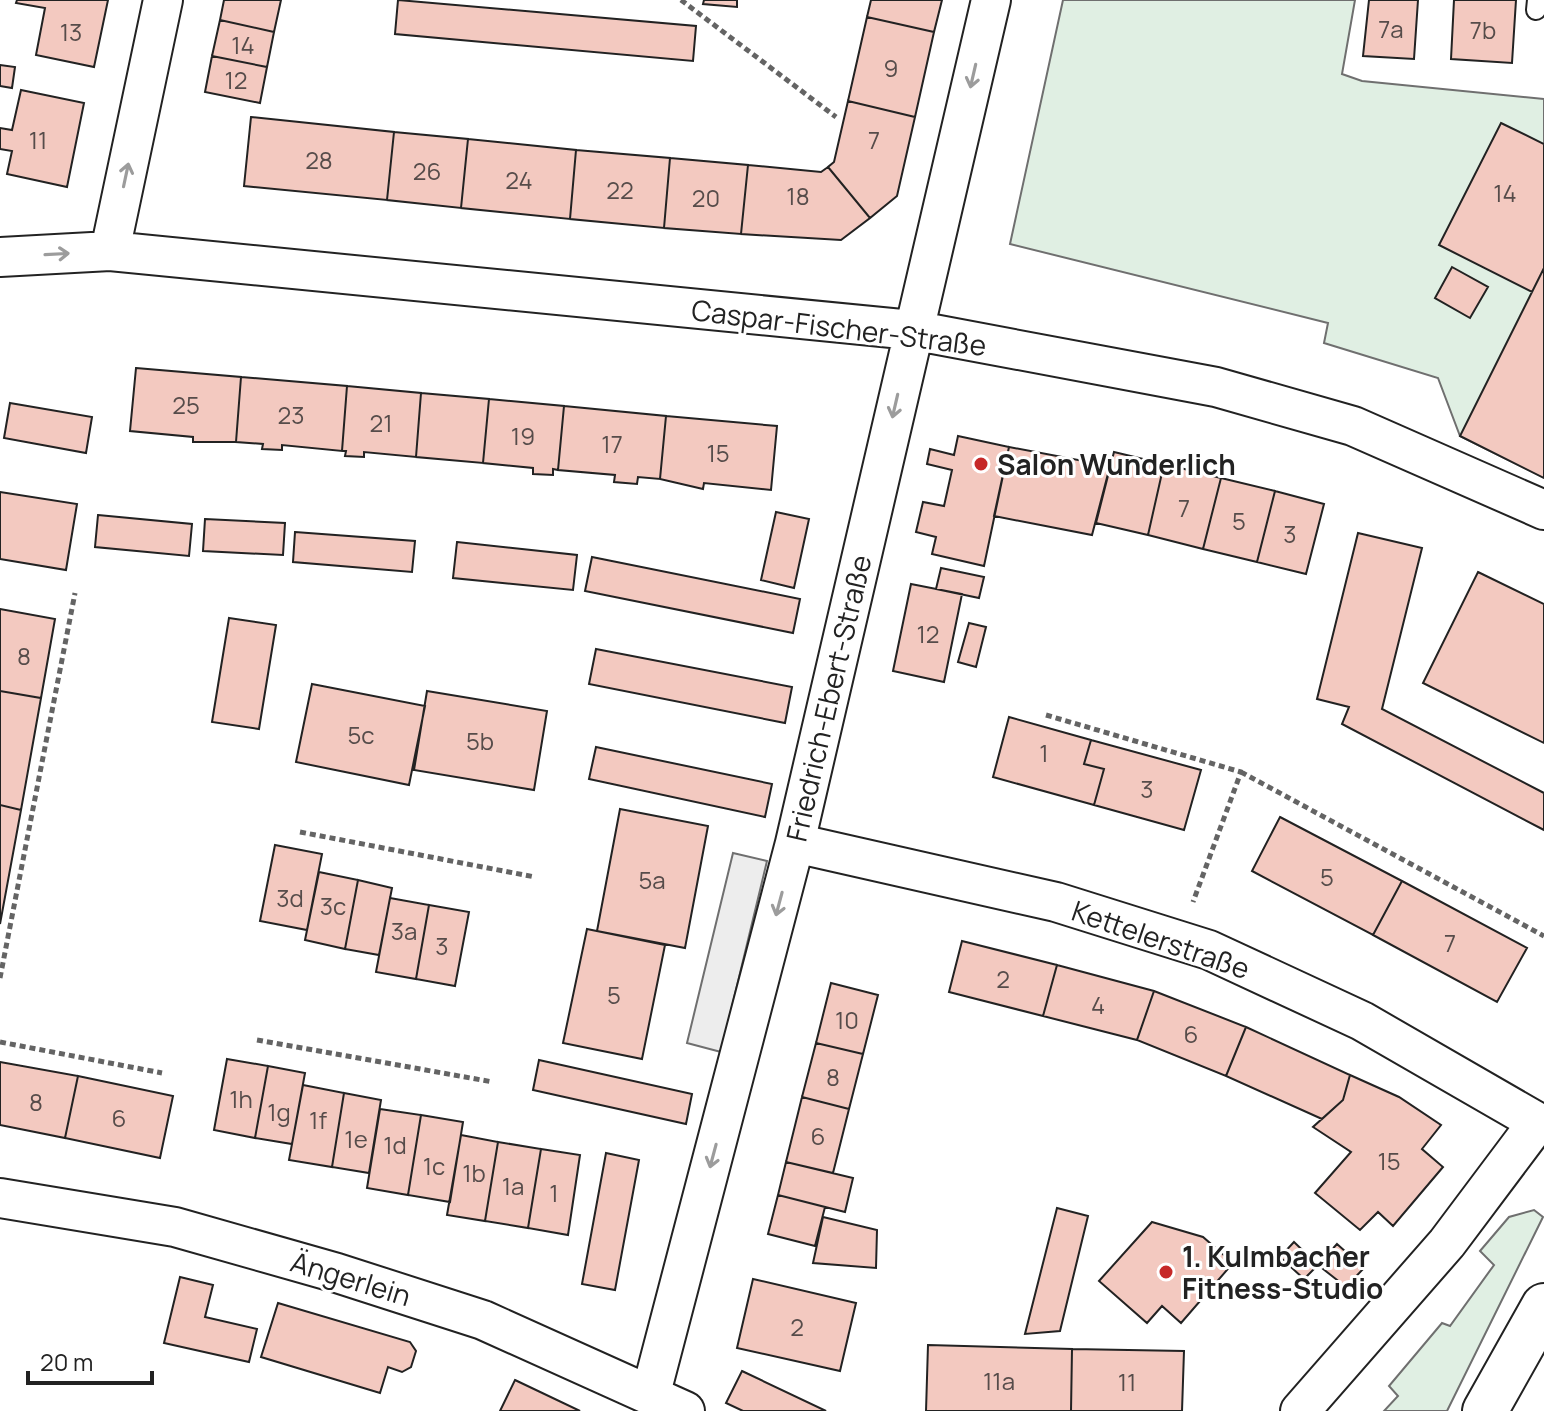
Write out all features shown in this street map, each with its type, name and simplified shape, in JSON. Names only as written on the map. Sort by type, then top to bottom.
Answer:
[{"type":"street","points":[[110,251],[163,0]]},
{"type":"street","name":"Friedrich-Ebert-Straße","points":[[651,1393],[795,843],[991,0]]},
{"type":"street","name":"Caspar-Fischer-Straße","points":[[1,263],[110,251],[912,330],[1247,395],[1353,426],[1544,510]]},
{"type":"street","name":"Kettelerstraße","points":[[795,843],[1056,902],[1209,950],[1362,1021],[1540,1125]]},
{"type":"street","points":[[1300,1411],[1447,1243],[1540,1125]]},
{"type":"street","name":"Ängerlein","points":[[0,1198],[175,1227],[337,1273],[483,1320],[651,1393],[685,1411]]},
{"type":"street","points":[[1485,1411],[1544,1306]]},
{"type":"path","points":[[681,0],[836,117]]},
{"type":"path","points":[[0,978],[75,593]]},
{"type":"path","points":[[1046,715],[1241,772],[1544,936]]},
{"type":"path","points":[[1179,941],[1241,772]]},
{"type":"path","points":[[300,832],[535,877]]},
{"type":"path","points":[[257,1040],[493,1082]]},
{"type":"path","points":[[0,1042],[162,1073]]},
{"type":"green space","points":[[1063,0],[1355,0],[1342,74],[1362,81],[1544,99],[1544,478],[1460,436],[1438,378],[1324,343],[1328,323],[1010,244]]},
{"type":"green space","points":[[1534,1210],[1543,1217],[1447,1411],[1384,1411],[1398,1396],[1389,1386],[1442,1323],[1450,1326],[1494,1265],[1480,1251],[1509,1217]]},
{"type":"shaded area","points":[[733,853],[767,861],[721,1052],[687,1043]]},
{"type":"building","points":[[17,0],[108,0],[94,67],[36,55],[45,8],[16,3]]},
{"type":"building","points":[[224,0],[281,0],[274,32],[220,20]]},
{"type":"building","points":[[398,0],[696,26],[693,61],[395,34]]},
{"type":"building","points":[[704,0],[737,0],[737,7],[703,4]]},
{"type":"building","points":[[871,0],[942,0],[934,32],[867,17]]},
{"type":"building","points":[[1369,0],[1418,0],[1414,59],[1363,56]]},
{"type":"building","points":[[1454,0],[1516,0],[1512,63],[1451,59]]},
{"type":"building","points":[[867,17],[934,32],[915,117],[848,101]]},
{"type":"building","points":[[220,20],[274,32],[267,67],[212,56]]},
{"type":"building","points":[[212,56],[267,67],[260,103],[205,92]]},
{"type":"building","points":[[0,65],[15,67],[12,88],[0,86]]},
{"type":"building","points":[[21,90],[84,103],[67,187],[7,174],[12,151],[0,149],[0,128],[12,130]]},
{"type":"building","points":[[848,101],[915,117],[897,196],[870,218],[828,167],[834,162]]},
{"type":"building","points":[[251,117],[394,132],[387,200],[244,186]]},
{"type":"building","points":[[1501,123],[1544,144],[1544,268],[1532,292],[1439,245]]},
{"type":"building","points":[[394,132],[468,139],[461,208],[387,200]]},
{"type":"building","points":[[468,139],[576,150],[570,219],[461,208]]},
{"type":"building","points":[[576,150],[670,158],[664,228],[570,219]]},
{"type":"building","points":[[670,158],[748,165],[741,234],[664,228]]},
{"type":"building","points":[[748,165],[821,172],[828,167],[870,218],[841,240],[741,234]]},
{"type":"building","points":[[1452,267],[1488,287],[1470,318],[1435,298]]},
{"type":"building","points":[[1544,268],[1544,478],[1460,436]]},
{"type":"building","points":[[136,368],[241,377],[236,442],[193,442],[193,437],[130,431]]},
{"type":"building","points":[[241,377],[347,386],[342,451],[282,445],[282,450],[262,449],[263,444],[236,442]]},
{"type":"building","points":[[347,386],[421,393],[416,457],[364,452],[364,457],[345,456],[346,451],[342,451]]},
{"type":"building","points":[[421,393],[489,399],[483,463],[416,457]]},
{"type":"building","points":[[489,399],[564,406],[558,470],[553,469],[553,475],[533,474],[533,468],[483,463]]},
{"type":"building","points":[[10,403],[92,417],[86,453],[4,438]]},
{"type":"building","points":[[564,406],[666,416],[660,479],[638,477],[637,484],[614,482],[615,475],[558,470]]},
{"type":"building","points":[[666,416],[777,426],[771,490],[704,483],[703,489],[660,479]]},
{"type":"building","points":[[958,436],[1009,447],[984,566],[932,554],[936,537],[916,532],[923,502],[944,506],[952,470],[927,464],[930,449],[954,455]]},
{"type":"building","points":[[1009,447],[1110,466],[1092,535],[994,516]]},
{"type":"building","points":[[1114,452],[1164,464],[1148,535],[1096,523]]},
{"type":"building","points":[[1164,464],[1221,478],[1203,549],[1148,535]]},
{"type":"building","points":[[1221,478],[1275,491],[1257,562],[1203,549]]},
{"type":"building","points":[[1275,491],[1324,504],[1306,574],[1257,562]]},
{"type":"building","points":[[0,492],[77,504],[66,570],[0,559]]},
{"type":"building","points":[[776,512],[809,519],[794,588],[761,580]]},
{"type":"building","points":[[98,515],[192,524],[189,556],[95,547]]},
{"type":"building","points":[[205,519],[285,523],[283,555],[203,551]]},
{"type":"building","points":[[295,532],[415,541],[412,572],[293,562]]},
{"type":"building","points":[[1358,533],[1422,548],[1382,709],[1544,793],[1544,830],[1342,724],[1349,707],[1317,699]]},
{"type":"building","points":[[457,542],[577,555],[573,590],[453,578]]},
{"type":"building","points":[[592,557],[800,599],[793,633],[585,591]]},
{"type":"building","points":[[941,568],[984,577],[979,598],[936,589]]},
{"type":"building","points":[[1478,572],[1544,604],[1544,743],[1423,683]]},
{"type":"building","points":[[911,584],[962,594],[944,682],[893,671]]},
{"type":"building","points":[[0,609],[55,619],[41,698],[0,691]]},
{"type":"building","points":[[229,618],[276,625],[259,729],[212,722]]},
{"type":"building","points":[[969,623],[986,627],[976,667],[958,662]]},
{"type":"building","points":[[596,649],[792,687],[785,723],[589,684]]},
{"type":"building","points":[[312,684],[425,706],[409,785],[296,762]]},
{"type":"building","points":[[0,691],[41,698],[21,810],[0,805]]},
{"type":"building","points":[[427,691],[547,711],[534,790],[414,770]]},
{"type":"building","points":[[1009,717],[1091,740],[1084,764],[1104,769],[1094,805],[993,777]]},
{"type":"building","points":[[1091,740],[1201,770],[1184,830],[1094,805],[1104,769],[1084,764]]},
{"type":"building","points":[[596,747],[772,784],[765,817],[589,779]]},
{"type":"building","points":[[0,805],[21,810],[0,924]]},
{"type":"building","points":[[620,809],[708,826],[685,948],[597,931]]},
{"type":"building","points":[[1280,817],[1402,881],[1373,935],[1252,871]]},
{"type":"building","points":[[275,845],[322,854],[307,930],[260,921]]},
{"type":"building","points":[[319,872],[358,880],[345,949],[305,940]]},
{"type":"building","points":[[358,880],[392,888],[379,955],[345,949]]},
{"type":"building","points":[[1402,881],[1527,948],[1497,1002],[1373,935]]},
{"type":"building","points":[[390,898],[429,905],[416,979],[376,972]]},
{"type":"building","points":[[429,905],[469,912],[455,986],[416,979]]},
{"type":"building","points":[[587,929],[665,945],[642,1059],[563,1043]]},
{"type":"building","points":[[962,941],[1057,965],[1043,1016],[949,992]]},
{"type":"building","points":[[1057,965],[1154,991],[1137,1040],[1043,1016]]},
{"type":"building","points":[[831,983],[878,995],[863,1054],[816,1043]]},
{"type":"building","points":[[1154,991],[1246,1027],[1226,1076],[1137,1040]]},
{"type":"building","points":[[1246,1027],[1350,1075],[1343,1100],[1322,1119],[1226,1076]]},
{"type":"building","points":[[816,1043],[863,1054],[849,1109],[802,1097]]},
{"type":"building","points":[[227,1059],[268,1066],[255,1138],[214,1130]]},
{"type":"building","points":[[539,1060],[692,1094],[686,1124],[533,1090]]},
{"type":"building","points":[[0,1062],[78,1076],[65,1138],[0,1125]]},
{"type":"building","points":[[268,1066],[305,1073],[292,1144],[255,1138]]},
{"type":"building","points":[[1350,1075],[1399,1097],[1441,1125],[1422,1149],[1443,1167],[1393,1226],[1378,1212],[1360,1230],[1315,1193],[1351,1152],[1313,1127],[1343,1100]]},
{"type":"building","points":[[78,1076],[173,1096],[160,1158],[65,1138]]},
{"type":"building","points":[[303,1085],[344,1093],[332,1167],[289,1160]]},
{"type":"building","points":[[344,1093],[381,1100],[369,1173],[332,1167]]},
{"type":"building","points":[[802,1097],[849,1109],[833,1173],[786,1162]]},
{"type":"building","points":[[380,1109],[421,1115],[408,1195],[367,1188]]},
{"type":"building","points":[[421,1115],[463,1122],[450,1202],[408,1195]]},
{"type":"building","points":[[461,1135],[498,1142],[485,1221],[447,1215]]},
{"type":"building","points":[[498,1142],[541,1149],[528,1228],[485,1221]]},
{"type":"building","points":[[541,1149],[580,1155],[568,1235],[528,1228]]},
{"type":"building","points":[[606,1153],[639,1160],[615,1290],[582,1284]]},
{"type":"building","points":[[786,1162],[853,1178],[845,1212],[778,1195]]},
{"type":"building","points":[[778,1195],[825,1207],[815,1246],[768,1234]]},
{"type":"building","points":[[1057,1208],[1088,1216],[1060,1331],[1025,1334]]},
{"type":"building","points":[[823,1217],[877,1230],[876,1268],[813,1263]]},
{"type":"building","points":[[1152,1222],[1203,1237],[1233,1263],[1181,1323],[1162,1306],[1147,1323],[1099,1281]]},
{"type":"building","points":[[1294,1242],[1318,1265],[1304,1279],[1280,1257]]},
{"type":"building","points":[[1337,1244],[1364,1268],[1346,1287],[1318,1265]]},
{"type":"building","points":[[180,1277],[213,1285],[205,1317],[257,1329],[249,1362],[164,1343]]},
{"type":"building","points":[[753,1279],[856,1303],[840,1371],[737,1348]]},
{"type":"building","points":[[278,1303],[410,1342],[416,1351],[411,1367],[402,1372],[388,1367],[380,1393],[261,1357]]},
{"type":"building","points":[[928,1345],[1072,1349],[1071,1411],[926,1411]]},
{"type":"building","points":[[1072,1349],[1184,1351],[1182,1411],[1071,1411]]},
{"type":"building","points":[[742,1371],[826,1411],[743,1411],[726,1403]]},
{"type":"building","points":[[515,1380],[580,1411],[500,1411]]},
{"type":"place","name":"Salon Wunderlich","points":[[981,464]]},
{"type":"place","name":"1. Kulmbacher Fitness-Studio","points":[[1166,1272]]}]
